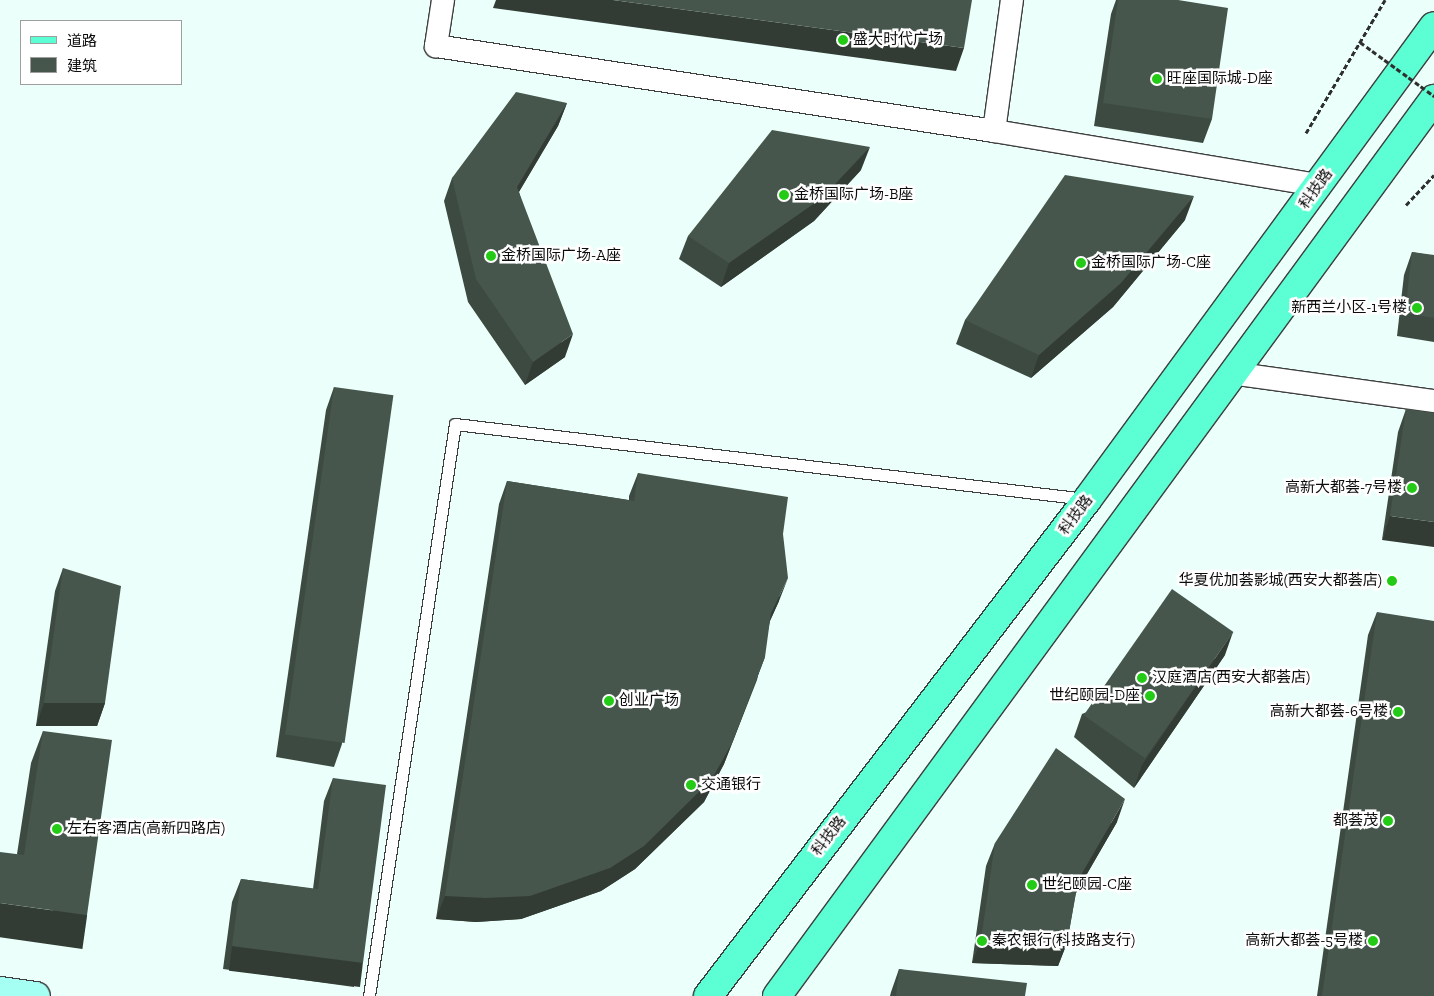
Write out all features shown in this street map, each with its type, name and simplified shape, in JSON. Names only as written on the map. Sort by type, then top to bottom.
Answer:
[{"type":"main road","name":"科技路","points":[[708,996],[1087,500],[1434,26]]},
{"type":"main road","points":[[777,996],[1434,98]]},
{"type":"street","points":[[443,0],[436,46],[994,131],[1318,185]]},
{"type":"street","points":[[994,131],[1012,0]]},
{"type":"street","points":[[1231,373],[1434,401]]},
{"type":"street","points":[[0,991],[36,996]]},
{"type":"lane","points":[[369,996],[455,424],[1087,500]]},
{"type":"path","points":[[1306,133],[1385,0]]},
{"type":"path","points":[[1360,42],[1434,98]]},
{"type":"path","points":[[1406,205],[1434,175]]},
{"type":"building","points":[[613,0],[972,0],[964,48]]},
{"type":"building","name":"旺座国际城-D座","points":[[1118,0],[1178,0],[1228,8],[1212,119],[1103,103]]},
{"type":"building","name":"金桥国际广场-A座","points":[[516,92],[567,103],[517,187],[573,334],[533,362],[476,279],[452,178]]},
{"type":"building","name":"金桥国际广场-B座","points":[[772,130],[870,147],[822,198],[729,263],[688,236]]},
{"type":"building","name":"金桥国际广场-C座","points":[[1065,175],[1194,196],[1121,283],[1039,355],[965,320]]},
{"type":"building","points":[[1412,252],[1434,255],[1434,318],[1405,313]]},
{"type":"building","points":[[334,387],[393,395],[345,743],[285,735]]},
{"type":"building","name":"高新大都荟-7号楼","points":[[1406,409],[1434,413],[1434,522],[1390,516]]},
{"type":"building","name":"创业广场","points":[[638,473],[788,497],[783,534],[788,578],[771,613],[765,657],[733,741],[712,779],[644,846],[610,868],[530,896],[485,898],[445,896],[507,481],[634,501]]},
{"type":"building","points":[[63,568],[121,586],[105,703],[44,703]]},
{"type":"building","name":"世纪颐园-D座","points":[[1172,589],[1233,632],[1145,758],[1084,715]]},
{"type":"building","name":"都荟茂","points":[[1377,612],[1434,621],[1434,996],[1322,996]]},
{"type":"building","name":"左右客酒店(高新四路店)","points":[[43,731],[112,740],[87,915],[0,903],[0,852],[24,855]]},
{"type":"building","name":"世纪颐园-C座","points":[[1056,748],[1125,799],[1078,880],[1067,943],[981,940],[995,843]]},
{"type":"building","points":[[333,778],[386,785],[363,963],[232,946],[241,879],[318,889]]},
{"type":"building","points":[[899,969],[1027,983],[1025,996],[896,996]]},
{"type":"place","name":"盛大时代广场","points":[[843,40]]},
{"type":"place","name":"旺座国际城-D座","points":[[1157,79]]},
{"type":"place","name":"金桥国际广场-B座","points":[[784,195]]},
{"type":"place","name":"金桥国际广场-A座","points":[[491,256]]},
{"type":"place","name":"金桥国际广场-C座","points":[[1081,263]]},
{"type":"place","name":"新西兰小区-1号楼","points":[[1417,308]]},
{"type":"place","name":"高新大都荟-7号楼","points":[[1412,488]]},
{"type":"place","name":"华夏优加荟影城(西安大都荟店)","points":[[1392,581]]},
{"type":"place","name":"汉庭酒店(西安大都荟店)","points":[[1142,678]]},
{"type":"place","name":"世纪颐园-D座","points":[[1150,696]]},
{"type":"place","name":"创业广场","points":[[609,701]]},
{"type":"place","name":"高新大都荟-6号楼","points":[[1398,712]]},
{"type":"place","name":"交通银行","points":[[691,785]]},
{"type":"place","name":"都荟茂","points":[[1388,821]]},
{"type":"place","name":"左右客酒店(高新四路店)","points":[[57,829]]},
{"type":"place","name":"世纪颐园-C座","points":[[1032,885]]},
{"type":"place","name":"秦农银行(科技路支行)","points":[[982,941]]},
{"type":"place","name":"高新大都荟-5号楼","points":[[1373,941]]}]
